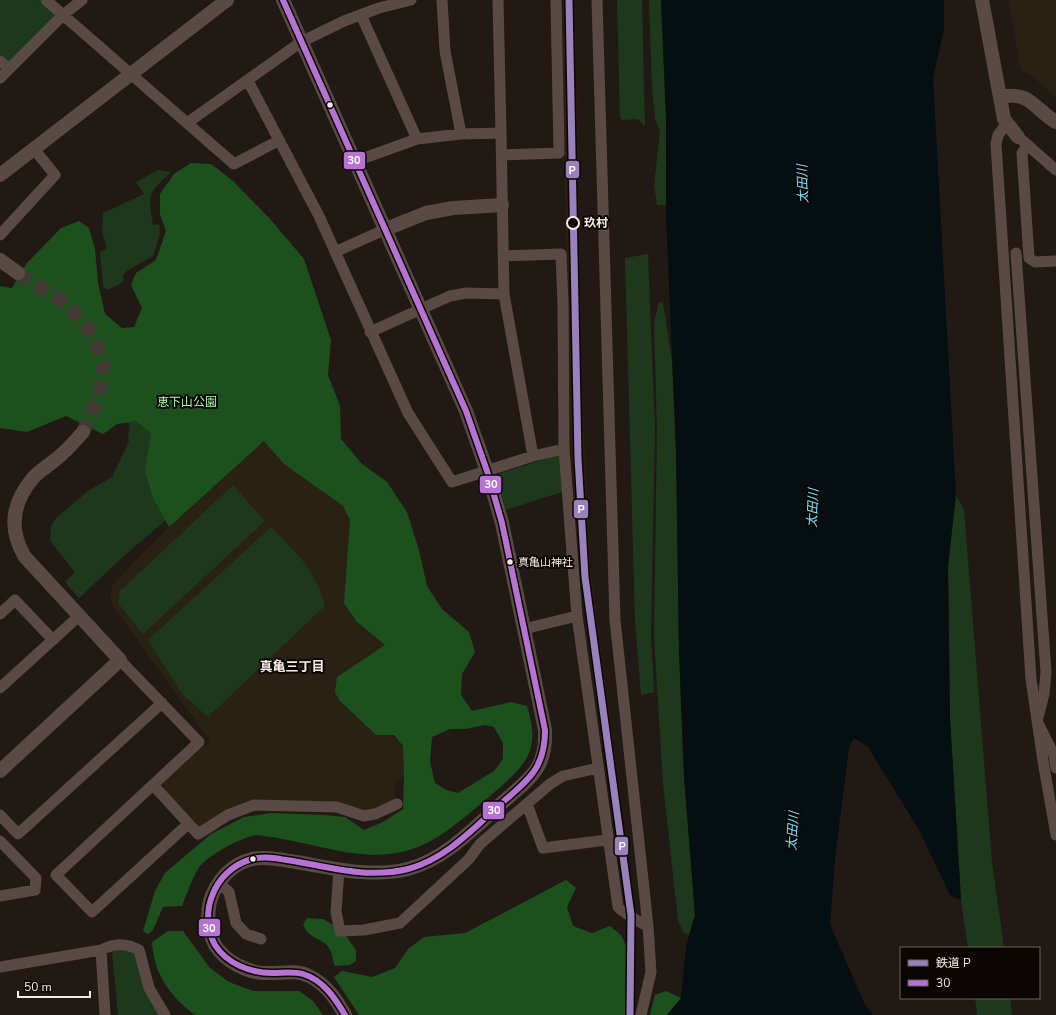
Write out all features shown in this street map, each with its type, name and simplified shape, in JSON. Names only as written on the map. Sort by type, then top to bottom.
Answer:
[{"type":"street","points":[[46,0],[234,164],[278,141]]},
{"type":"street","points":[[0,78],[63,15],[82,0]]},
{"type":"street","points":[[0,175],[227,0]]},
{"type":"street","points":[[283,0],[356,161],[466,411],[487,471],[502,523],[545,730],[546,747],[540,765],[528,781],[450,848],[427,862],[409,869],[384,873],[364,873],[261,858],[238,864],[224,874],[218,882],[211,896],[208,914],[209,928],[215,945],[227,959],[246,970],[264,974],[293,972],[308,975],[320,982],[329,991],[345,1015]]},
{"type":"street","points":[[187,123],[248,82],[301,42],[361,15],[411,0]]},
{"type":"street","points":[[442,0],[445,51],[461,134]]},
{"type":"street","points":[[498,0],[504,294],[533,456]]},
{"type":"street","points":[[502,155],[559,153],[556,0]]},
{"type":"street","points":[[597,0],[615,620],[648,926],[651,972],[641,1015]]},
{"type":"street","points":[[982,0],[1006,124],[1056,170]]},
{"type":"street","points":[[361,15],[417,139]]},
{"type":"street","points":[[0,61],[9,69]]},
{"type":"street","points":[[248,82],[319,216],[370,332],[408,413],[452,482],[533,456],[564,449]]},
{"type":"street","points":[[1000,97],[1015,94],[1026,98],[1056,122]]},
{"type":"street","points":[[1006,124],[998,135],[996,144],[1031,679],[1056,835]]},
{"type":"street","points":[[356,161],[417,139],[461,134],[501,133]]},
{"type":"street","points":[[1023,141],[1022,153],[1030,258],[1035,262],[1056,261]]},
{"type":"street","points":[[0,235],[55,175],[34,149]]},
{"type":"street","points":[[335,252],[426,213],[453,208],[502,205]]},
{"type":"street","points":[[1016,253],[1051,671],[1037,721],[1054,755],[1056,768]]},
{"type":"street","points":[[504,256],[561,254],[563,303],[564,449],[577,616],[607,840],[618,907],[621,911],[631,915],[644,926],[648,926]]},
{"type":"street","points":[[0,260],[18,273]]},
{"type":"street","points":[[370,332],[450,296],[466,293],[504,294]]},
{"type":"street","points":[[83,432],[62,454],[34,478],[18,501],[14,526],[18,545],[25,557],[79,616],[200,742],[56,875],[92,912],[188,824]]},
{"type":"street","points":[[0,614],[15,600],[53,640]]},
{"type":"street","points":[[0,688],[79,616]]},
{"type":"street","points":[[524,629],[577,616]]},
{"type":"street","points":[[0,771],[120,660]]},
{"type":"street","points":[[0,815],[18,834],[162,703]]},
{"type":"street","points":[[339,869],[336,912],[340,931],[364,930],[400,923],[469,859],[480,844],[550,784],[563,776],[598,768]]},
{"type":"street","points":[[154,786],[198,834],[228,815],[254,805],[337,807],[364,816],[375,814],[397,804]]},
{"type":"street","points":[[527,804],[543,848],[607,840]]},
{"type":"street","points":[[0,841],[36,878],[35,890],[0,896]]},
{"type":"street","points":[[218,882],[229,892],[236,923],[246,934],[261,939]]},
{"type":"street","points":[[0,967],[101,950],[107,946],[128,944],[139,950],[149,988],[165,1015]]},
{"type":"street","points":[[101,950],[105,1015]]},
{"type":"shaded area","points":[[563,0],[575,0],[582,388],[590,563],[635,912],[636,950],[633,1015],[625,1015],[628,950],[627,909],[578,565],[571,446],[562,69]]},
{"type":"shaded area","points":[[1008,0],[1056,0],[1056,98],[1033,77],[1021,70]]},
{"type":"shaded area","points":[[264,440],[284,464],[343,506],[350,520],[344,603],[356,621],[385,645],[337,677],[403,747],[404,777],[395,780],[396,800],[366,812],[232,810],[199,827],[164,791],[163,782],[210,741],[112,605],[110,595],[113,584],[169,527]]},
{"type":"green space","points":[[0,0],[39,0],[56,15],[9,63],[0,55]]},
{"type":"green space","points":[[617,0],[642,0],[645,126],[637,119],[623,120],[620,118]]},
{"type":"green space","points":[[649,0],[661,0],[666,116],[666,205],[657,205],[654,185],[660,131],[655,119],[652,87]]},
{"type":"green space","name":"恵下山公園","points":[[191,163],[211,164],[233,181],[271,220],[304,259],[331,340],[328,375],[340,406],[341,439],[362,464],[387,482],[407,512],[419,550],[427,586],[442,609],[469,632],[475,652],[462,674],[461,695],[472,711],[511,702],[527,706],[531,721],[532,744],[524,762],[509,779],[457,823],[439,836],[420,846],[401,852],[380,855],[355,853],[257,835],[250,836],[227,846],[201,865],[193,878],[182,906],[163,907],[153,930],[148,934],[143,931],[155,891],[165,873],[211,834],[244,817],[271,813],[345,817],[364,830],[383,822],[403,809],[403,746],[394,735],[376,735],[339,700],[335,692],[337,677],[385,645],[356,621],[344,603],[350,520],[343,506],[284,464],[264,441],[169,527],[153,498],[145,471],[151,433],[136,421],[117,424],[103,434],[66,416],[27,432],[0,428],[0,286],[12,288],[26,264],[61,228],[79,221],[89,228],[95,249],[98,283],[105,314],[122,328],[134,327],[142,308],[131,285],[136,273],[156,260],[166,231],[160,214],[160,194],[174,174]],"holes":[[[485,725],[494,727],[503,743],[503,759],[494,771],[458,793],[446,790],[435,783],[430,762],[432,737],[450,729],[465,729]]]},
{"type":"green space","points":[[158,170],[171,172],[157,185],[151,195],[150,206],[153,225],[159,224],[160,234],[153,256],[128,270],[123,275],[123,282],[108,290],[103,287],[100,252],[107,248],[102,232],[103,213],[144,194],[136,182]]},
{"type":"green space","points":[[648,254],[655,429],[651,635],[654,692],[641,695],[635,622],[625,258]]},
{"type":"green space","points":[[659,302],[663,303],[672,361],[676,450],[679,651],[684,776],[695,915],[689,935],[683,932],[678,920],[663,784],[654,636],[657,429],[654,323]]},
{"type":"green space","points":[[132,344],[173,514],[125,555],[79,598],[65,582],[75,572],[50,540],[51,526],[56,518],[88,491],[112,477],[129,441],[128,435],[130,426],[123,412]]},
{"type":"green space","points":[[557,455],[561,458],[562,492],[506,510],[497,477],[498,474]]},
{"type":"green space","points":[[233,485],[265,521],[143,634],[118,603],[120,591]]},
{"type":"green space","points":[[956,495],[964,510],[992,862],[1004,947],[968,947],[961,900],[950,719],[948,566]]},
{"type":"green space","points":[[271,527],[304,562],[316,581],[325,606],[208,717],[182,694],[148,640]]},
{"type":"green space","points":[[566,880],[576,888],[567,907],[573,926],[592,933],[610,926],[621,935],[628,950],[625,1015],[359,1015],[334,977],[342,971],[372,977],[395,968],[408,949],[424,937],[465,933]]},
{"type":"green space","points":[[307,918],[323,919],[333,925],[338,934],[346,936],[356,950],[356,961],[350,965],[335,966],[331,952],[327,946],[307,932],[303,925]]},
{"type":"green space","points":[[168,931],[183,931],[210,968],[229,982],[253,991],[299,991],[313,1001],[323,1015],[195,1015],[171,992],[160,975],[156,965],[152,942]]},
{"type":"green space","points":[[127,947],[136,952],[162,1015],[118,1015],[112,952]]},
{"type":"green space","points":[[666,991],[681,998],[667,1015],[650,1015],[655,995]]},
{"type":"green space","points":[[975,999],[1010,999],[1012,1015],[977,1015]]},
{"type":"water","name":"太田川","points":[[661,0],[944,0],[944,30],[933,78],[956,495],[948,566],[950,719],[961,900],[950,895],[919,830],[868,747],[854,738],[849,748],[836,849],[830,924],[864,1003],[873,1015],[667,1015],[681,998],[686,946],[695,915],[684,776],[679,651],[676,450],[666,212],[666,116]]},
{"type":"tunnel","points":[[18,273],[66,303],[93,335],[104,364],[98,399],[83,432]]},
{"type":"rail line","name":"P","points":[[569,0],[578,458],[585,577],[631,915],[630,1015]]},
{"type":"transit line","name":"30","points":[[283,0],[466,411],[487,471],[502,523],[545,730],[544,743],[539,763],[528,779],[459,842],[435,858],[422,864],[394,872],[367,873],[339,870],[276,858],[258,858],[239,864],[222,878],[210,902],[208,914],[210,934],[220,952],[233,962],[248,969],[264,973],[288,972],[303,974],[310,977],[328,990],[345,1015]]},
{"type":"place","name":"玖村","points":[[573,223]]},
{"type":"place","name":"真亀山神社","points":[[510,562]]},
{"type":"district","name":"真亀三丁目","points":[[292,666]]}]
